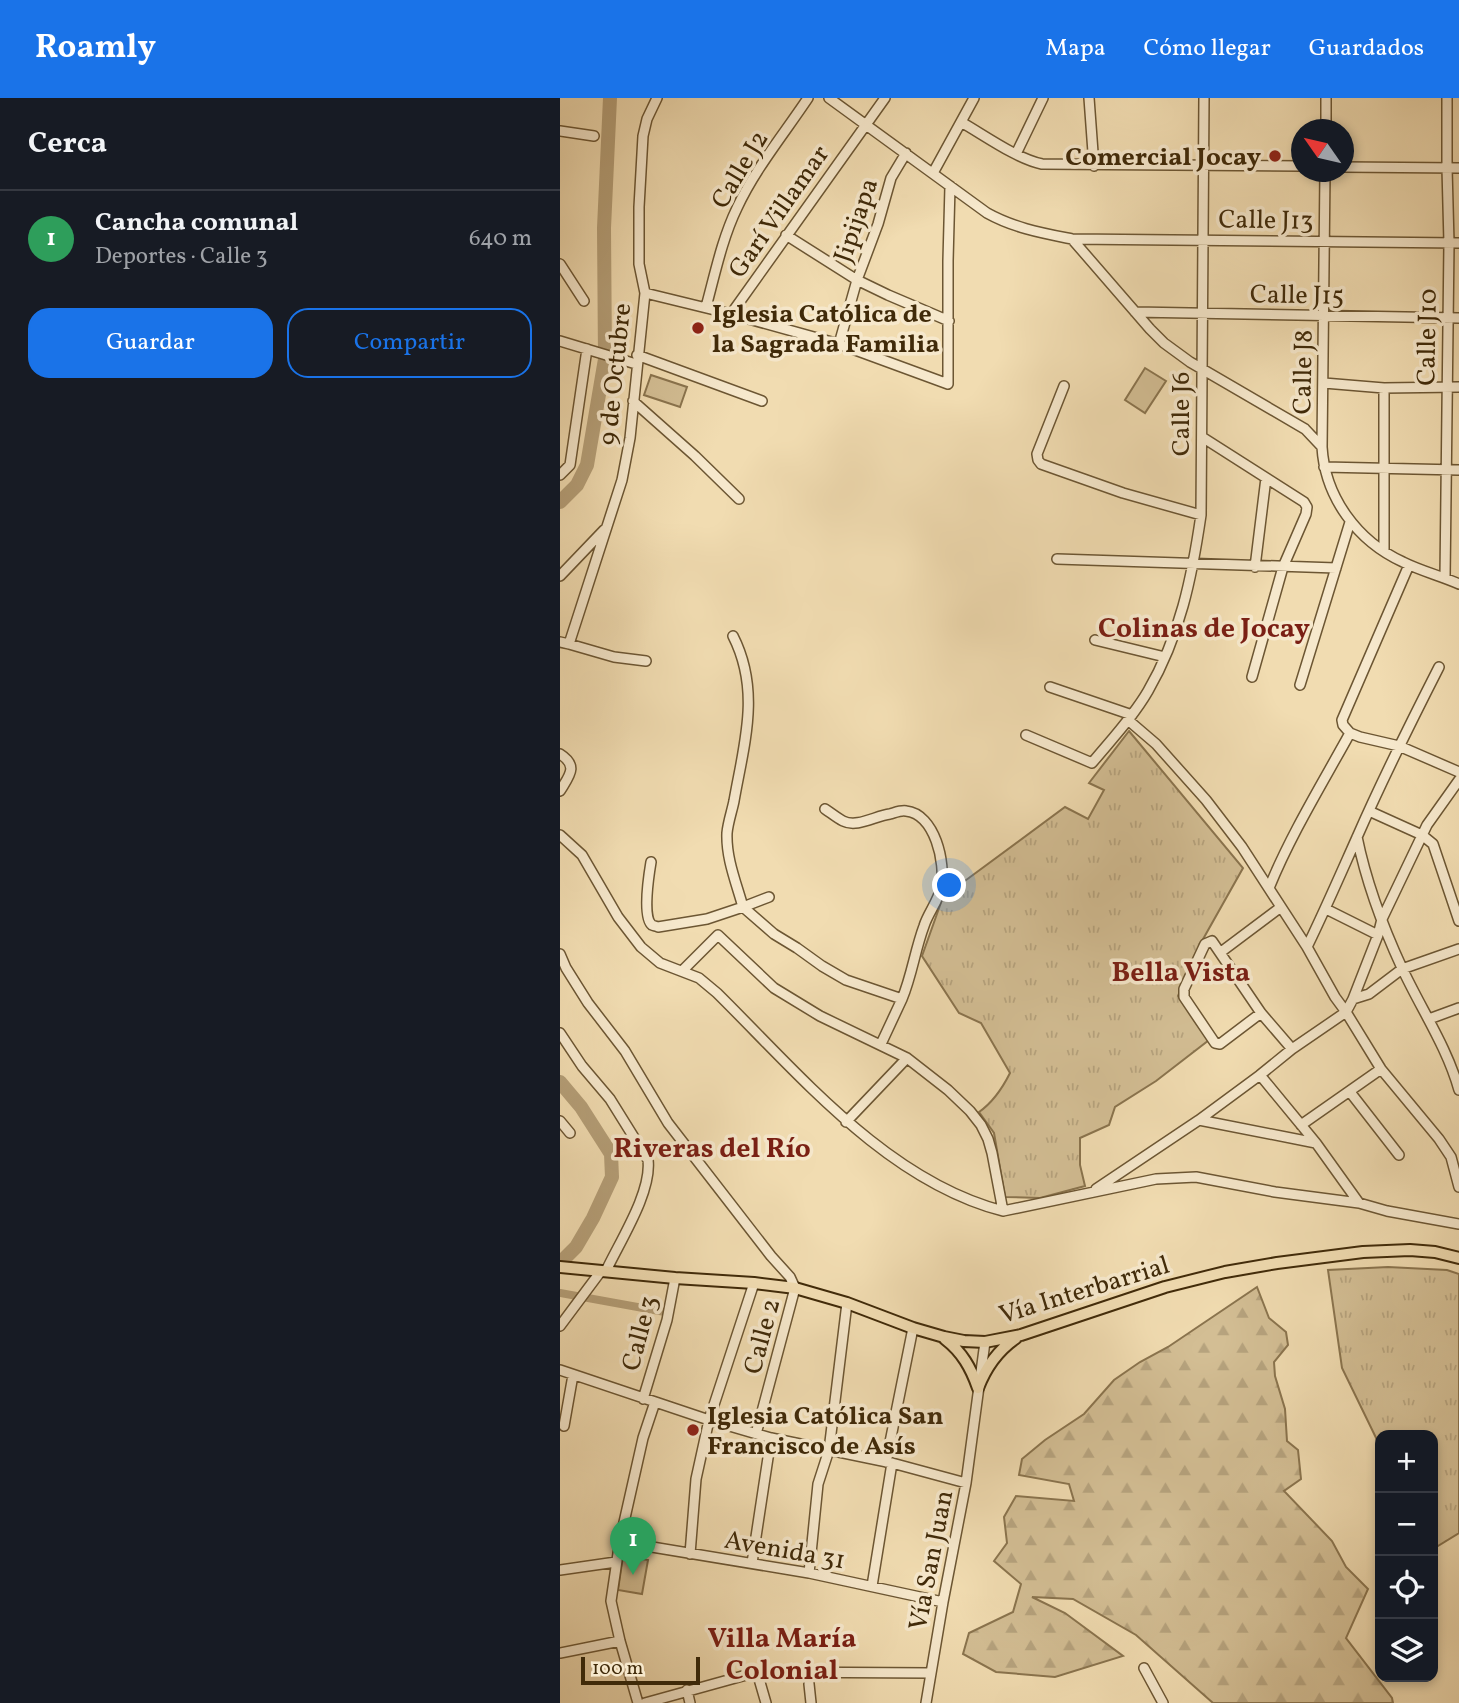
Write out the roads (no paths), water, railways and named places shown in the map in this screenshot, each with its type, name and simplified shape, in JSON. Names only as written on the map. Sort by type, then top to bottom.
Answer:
[{"type":"main road","name":"Vía Interbarrial","points":[[560,1268],[754,1283],[795,1289],[846,1303],[944,1337],[985,1342],[1021,1335],[1185,1281],[1277,1263],[1363,1252],[1410,1250],[1459,1258]]},
{"type":"main road","points":[[978,1388],[990,1362],[1021,1335]]},
{"type":"main road","points":[[944,1337],[956,1347],[972,1370],[978,1388]]},
{"type":"street","name":"9 de Octubre","points":[[564,643],[622,480],[630,438],[645,293],[639,264],[643,136],[646,119],[657,98]]},
{"type":"street","name":"Calle J2","points":[[706,307],[727,231],[740,200],[808,98]]},
{"type":"street","name":"Calle J13","points":[[829,98],[987,213],[1031,232],[1072,239],[1454,243]]},
{"type":"street","name":"Garí Villamar","points":[[731,314],[885,98]]},
{"type":"street","points":[[933,173],[974,98]]},
{"type":"street","points":[[1016,154],[1042,98]]},
{"type":"street","points":[[1089,98],[1094,166]]},
{"type":"street","name":"Calle J6","points":[[1026,735],[1092,763],[1148,691],[1180,619],[1194,563],[1201,516],[1204,98]]},
{"type":"street","points":[[1326,98],[1326,119]]},
{"type":"street","name":"Calle J10","points":[[1444,578],[1448,318],[1454,243],[1447,168],[1447,98]]},
{"type":"street","points":[[961,122],[1016,154],[1042,164],[1291,166]]},
{"type":"street","points":[[560,131],[594,136]]},
{"type":"street","name":"Jipijapa","points":[[839,344],[891,178],[906,153]]},
{"type":"street","points":[[1354,167],[1459,168]]},
{"type":"street","name":"Calle J8","points":[[1325,182],[1322,447],[1324,467],[1338,504],[1350,522]]},
{"type":"street","points":[[645,293],[839,344],[948,384],[950,186]]},
{"type":"street","points":[[786,235],[858,280],[948,321]]},
{"type":"street","points":[[1072,239],[1164,343],[1305,429],[1322,447]]},
{"type":"street","points":[[560,264],[584,301]]},
{"type":"street","name":"Calle J15","points":[[1135,312],[1459,318]]},
{"type":"street","points":[[560,341],[620,360],[637,360],[762,401]]},
{"type":"street","points":[[560,475],[570,465],[591,351]]},
{"type":"street","points":[[1324,383],[1384,388],[1459,387]]},
{"type":"street","points":[[1065,386],[1037,454],[1041,464],[1201,516]]},
{"type":"street","points":[[1384,388],[1384,551]]},
{"type":"street","points":[[633,401],[739,499]]},
{"type":"street","points":[[1202,437],[1304,502],[1307,507],[1283,568],[1252,677]]},
{"type":"street","points":[[1324,467],[1459,470]]},
{"type":"street","points":[[1255,567],[1266,478]]},
{"type":"street","points":[[1300,685],[1350,522],[1384,551],[1409,565],[1459,584]]},
{"type":"street","name":"9 de Octubre","points":[[560,576],[606,528]]},
{"type":"street","points":[[1056,559],[1336,568]]},
{"type":"street","points":[[1409,565],[1342,720],[1343,725],[1350,733],[1399,746],[1459,772]]},
{"type":"street","points":[[733,636],[746,672],[749,710],[727,843],[743,906],[774,934],[834,973],[846,980],[902,999]]},
{"type":"street","points":[[1095,640],[1165,657]]},
{"type":"street","points":[[564,643],[614,657],[646,661]]},
{"type":"street","points":[[1307,947],[1399,746],[1439,667]]},
{"type":"street","points":[[1050,687],[1130,717],[1206,800],[1269,888],[1381,1069],[1455,1155],[1459,1187]]},
{"type":"street","points":[[1269,888],[1301,822],[1350,733]]},
{"type":"street","points":[[560,754],[567,759],[571,768],[560,791]]},
{"type":"street","points":[[1093,1191],[1199,1120],[1292,1049],[1346,1012],[1382,919],[1422,835],[1459,780]]},
{"type":"street","points":[[825,809],[844,822],[854,824],[905,811],[920,816],[938,844],[942,888],[924,926],[909,982],[881,1044]]},
{"type":"street","points":[[1369,811],[1422,835],[1433,844],[1459,921]]},
{"type":"street","points":[[560,835],[582,855],[618,917],[641,947],[660,964],[699,978],[718,993],[846,1122],[896,1160],[934,1183],[980,1205],[1003,1211],[1156,1179],[1196,1177],[1275,1192],[1359,1203],[1459,1224]]},
{"type":"street","points":[[1357,837],[1382,919],[1402,969],[1429,1019],[1455,1075],[1459,1090]]},
{"type":"street","points":[[650,862],[646,897],[649,922],[653,926],[706,919],[769,897]]},
{"type":"street","points":[[1221,952],[1280,907]]},
{"type":"street","points":[[1326,909],[1378,935]]},
{"type":"street","points":[[706,919],[774,988],[820,1016],[908,1058],[970,1111],[988,1139],[1003,1211]]},
{"type":"street","points":[[682,971],[719,935]]},
{"type":"street","points":[[1261,1013],[1218,1044],[1215,1043],[1184,997],[1184,989],[1205,944],[1212,941],[1261,1013],[1292,1049]]},
{"type":"street","points":[[1353,999],[1368,994],[1402,969],[1459,949]]},
{"type":"street","points":[[560,954],[588,1003],[625,1051],[668,1123],[771,1256],[782,1266],[795,1289]]},
{"type":"street","points":[[1429,1019],[1459,1009]]},
{"type":"street","points":[[560,1033],[582,1066],[610,1099],[648,1160],[649,1170],[635,1212],[600,1271],[560,1326]]},
{"type":"street","points":[[846,1122],[908,1058]]},
{"type":"street","points":[[1301,1125],[1381,1069]]},
{"type":"street","points":[[1260,1075],[1316,1143],[1359,1203]]},
{"type":"street","points":[[1350,1092],[1399,1155]]},
{"type":"street","points":[[1199,1120],[1316,1143]]},
{"type":"street","points":[[560,1121],[570,1133]]},
{"type":"street","name":"Calle 3","points":[[643,1399],[667,1320],[675,1278]]},
{"type":"street","points":[[690,1554],[696,1479],[709,1420],[754,1283]]},
{"type":"street","name":"Calle 2","points":[[756,1434],[795,1289]]},
{"type":"street","points":[[809,1573],[818,1484],[829,1450],[846,1303]]},
{"type":"street","points":[[872,1586],[889,1463],[913,1328]]},
{"type":"street","name":"Vía San Juan","points":[[926,1703],[966,1483],[985,1342]]},
{"type":"street","points":[[560,1370],[756,1434],[966,1483]]},
{"type":"street","points":[[564,1426],[573,1376]]},
{"type":"street","name":"Calle 3","points":[[638,1703],[611,1601],[620,1540],[643,1438],[655,1402]]},
{"type":"street","points":[[752,1563],[771,1438]]},
{"type":"street","name":"Avenida 31","points":[[620,1540],[809,1573],[943,1602]]},
{"type":"street","points":[[560,1570],[616,1562]]},
{"type":"street","points":[[560,1653],[620,1641]]},
{"type":"street","points":[[1144,1668],[1163,1703]]},
{"type":"street","points":[[757,1672],[766,1703]]},
{"type":"street","points":[[645,1703],[757,1672],[931,1674]]},
{"type":"street","points":[[808,1684],[811,1703]]},
{"type":"street","points":[[687,1690],[691,1703]]},
{"type":"waterway","points":[[560,502],[577,485],[587,465],[605,359],[604,228],[610,98]]},
{"type":"waterway","points":[[560,1082],[581,1107],[611,1154],[612,1177],[576,1247],[560,1263]]},
{"type":"waterway","points":[[560,1293],[665,1312]]},
{"type":"place","name":"Comercial Jocay","points":[[1275,156]]},
{"type":"place","name":"Iglesia Católica de la Sagrada Familia","points":[[698,328]]},
{"type":"place","name":"Iglesia Católica San Francisco de Asís","points":[[693,1430]]},
{"type":"place","name":"Cancha comunal","points":[[633,1575]]},
{"type":"district","name":"Colinas de Jocay","points":[[1204,627]]},
{"type":"district","name":"Bella Vista","points":[[1181,971]]},
{"type":"district","name":"Riveras del Río","points":[[712,1147]]},
{"type":"district","name":"Villa María Colonial","points":[[782,1653]]}]
